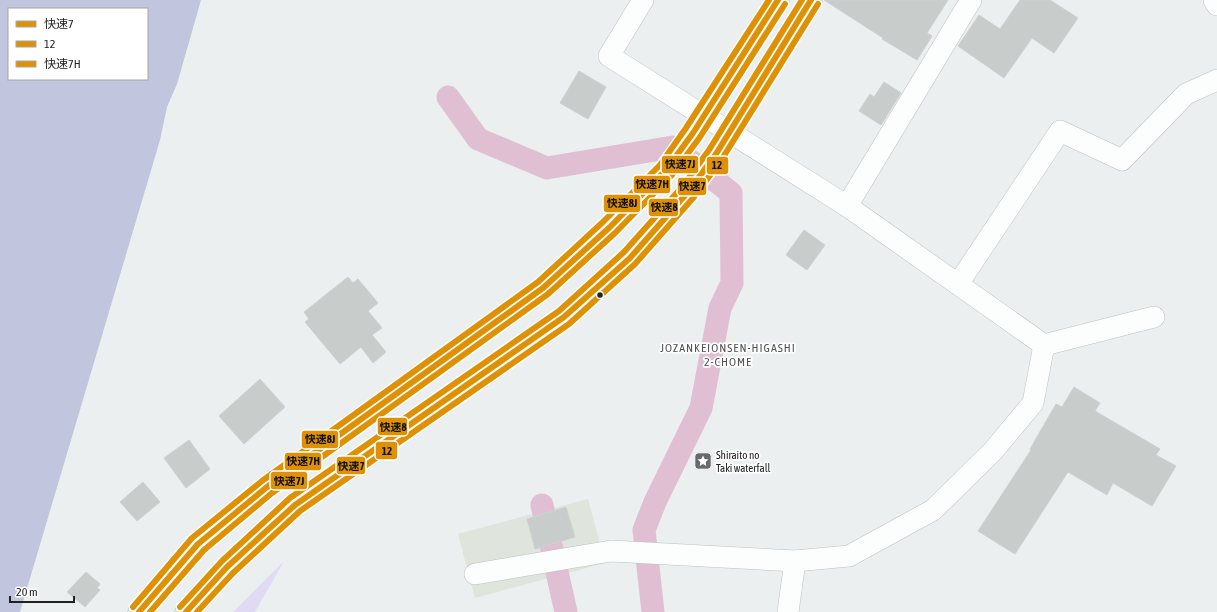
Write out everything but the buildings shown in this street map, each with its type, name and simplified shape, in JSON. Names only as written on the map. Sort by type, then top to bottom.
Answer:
[{"type":"highway","points":[[139,612],[198,544],[267,487],[543,288],[610,227],[666,170],[699,125],[778,0]]},
{"type":"highway","points":[[186,612],[227,567],[295,506],[564,317],[630,258],[688,192],[716,154],[731,132],[811,0]]},
{"type":"street","points":[[643,0],[609,56],[699,125],[731,132],[847,206],[1044,345],[1154,317]]},
{"type":"street","points":[[847,206],[971,0]]},
{"type":"street","points":[[1214,0],[1217,4]]},
{"type":"street","points":[[958,284],[1060,131],[1122,160],[1186,94],[1217,80]]},
{"type":"street","points":[[475,574],[611,551],[795,561],[849,556],[933,510],[993,451],[1033,403],[1044,345]]},
{"type":"street","points":[[788,612],[795,561]]},
{"type":"shaded area","points":[[0,0],[201,0],[177,84],[167,107],[160,140],[20,612],[0,612]]},
{"type":"shaded area","points":[[588,499],[605,563],[475,598],[458,534]]},
{"type":"shaded area","points":[[284,561],[255,612],[233,612]]},
{"type":"waterway","points":[[448,97],[478,139],[547,168],[673,147],[731,193],[732,283],[720,308],[701,408],[655,502],[644,530],[653,612]]},
{"type":"waterway","points":[[542,505],[566,612]]},
{"type":"transit line","name":"快速8J","points":[[133,607],[192,538],[262,481],[538,282],[604,221],[660,165],[686,128],[769,0]]},
{"type":"transit line","name":"快速7H","points":[[139,612],[198,544],[267,487],[543,288],[610,227],[666,170],[693,133],[778,0]]},
{"type":"transit line","name":"快速8","points":[[180,607],[222,561],[290,498],[559,311],[624,252],[682,187],[709,150],[802,0]]},
{"type":"transit line","name":"快速7","points":[[186,612],[227,567],[295,505],[564,317],[630,258],[688,192],[716,154],[811,0]]},
{"type":"transit line","name":"快速7J","points":[[150,612],[204,550],[272,493],[548,294],[615,233],[672,175],[700,137],[785,4]]},
{"type":"transit line","name":"12","points":[[197,612],[233,573],[300,511],[569,324],[635,264],[694,197],[722,159],[818,4]]},
{"type":"place","name":"Shiraito no Taki waterfall","points":[[703,461]]},
{"type":"district","name":"JOZANKEIONSEN-HIGASHI 2-CHOME","points":[[728,355]]}]
